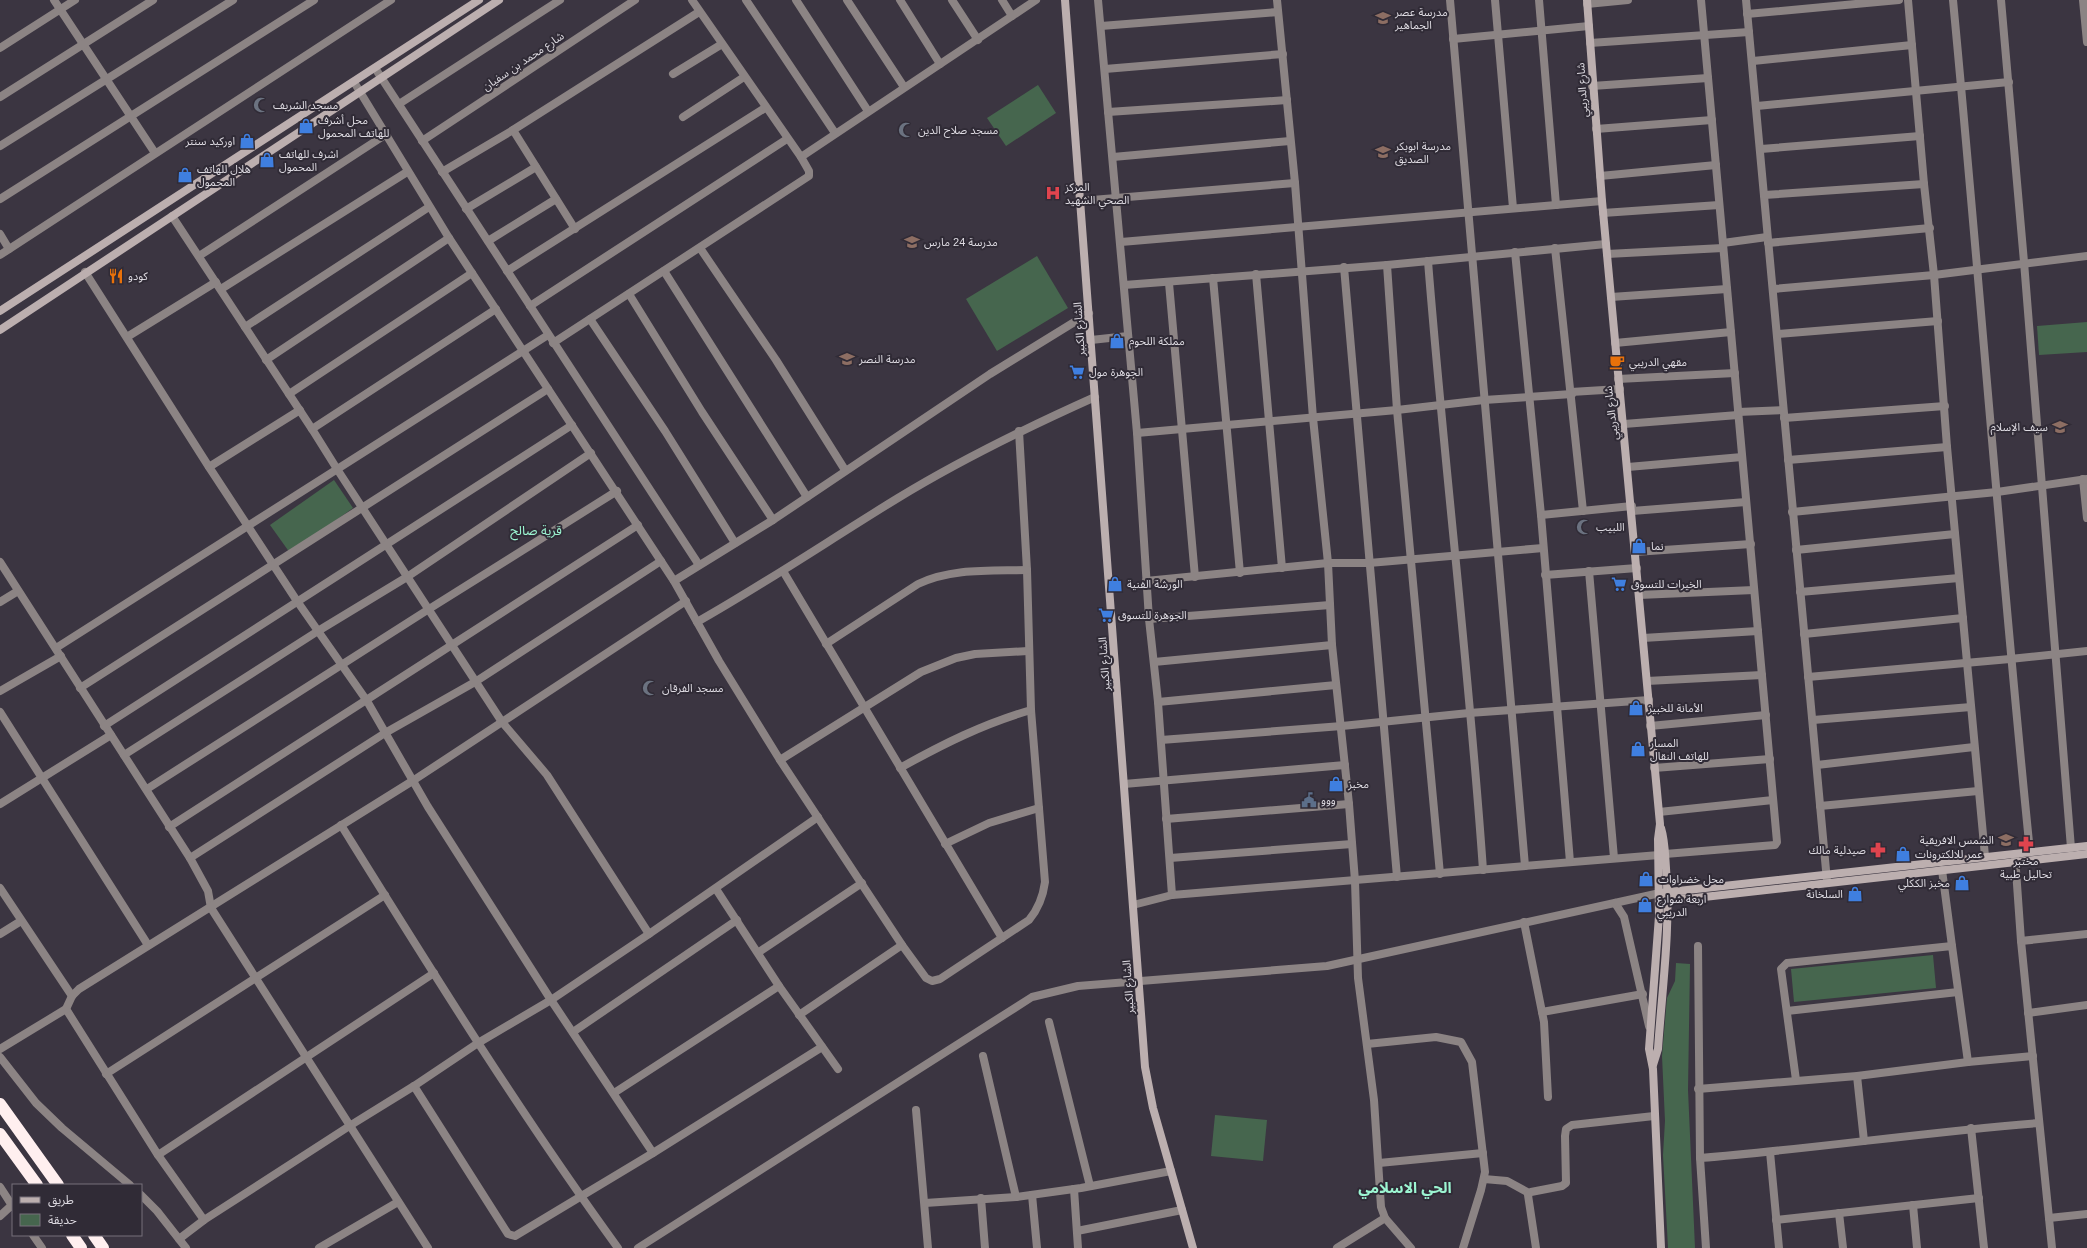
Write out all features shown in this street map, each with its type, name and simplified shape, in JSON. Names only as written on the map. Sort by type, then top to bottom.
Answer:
[{"type":"highway","points":[[0,1104],[57,1184]]},
{"type":"highway","points":[[0,1134],[35,1184]]},
{"type":"highway","points":[[73,1236],[81,1248]]},
{"type":"highway","points":[[95,1236],[103,1248]]},
{"type":"street","points":[[54,0],[155,152]]},
{"type":"street","points":[[0,48],[75,0]]},
{"type":"street","points":[[0,97],[153,0]]},
{"type":"street","points":[[0,146],[233,0]]},
{"type":"street","points":[[0,199],[314,0]]},
{"type":"street","points":[[0,254],[391,0]]},
{"type":"street","points":[[0,311],[478,0]]},
{"type":"street","points":[[0,330],[85,272],[499,0]]},
{"type":"street","points":[[399,104],[560,0]]},
{"type":"street","name":"شارع محمد بن سفيان","points":[[422,141],[635,0]]},
{"type":"street","points":[[553,343],[809,176],[809,171],[801,157],[765,108],[692,0]]},
{"type":"street","points":[[746,0],[835,133]]},
{"type":"street","points":[[796,0],[868,111]]},
{"type":"street","points":[[847,0],[904,87]]},
{"type":"street","points":[[900,0],[940,64]]},
{"type":"street","points":[[952,0],[978,40]]},
{"type":"street","points":[[1002,0],[1012,16]]},
{"type":"street","points":[[801,157],[1036,0]]},
{"type":"street","name":"الشارع الكبير","points":[[1066,0],[1145,1067],[1153,1108],[1193,1248]]},
{"type":"street","points":[[1098,0],[1137,433],[1146,581],[1158,702],[1172,895]]},
{"type":"street","points":[[1277,0],[1295,183],[1300,271],[1313,418],[1328,563],[1332,645],[1346,764],[1355,881],[1357,961],[1379,1163],[1381,1207],[1385,1218],[1411,1248]]},
{"type":"street","points":[[1450,0],[1525,866]]},
{"type":"street","points":[[1495,0],[1513,208]]},
{"type":"street","points":[[1539,0],[1556,205]]},
{"type":"street","points":[[1587,2],[1628,0]]},
{"type":"street","points":[[1133,905],[1172,895],[1440,874],[1775,845],[1777,842],[1701,0]]},
{"type":"street","points":[[1746,0],[1753,61],[1792,512],[1827,878]]},
{"type":"street","points":[[1747,14],[1899,0]]},
{"type":"street","points":[[1908,0],[1924,184],[1930,228],[1947,447],[1970,707],[1985,856]]},
{"type":"street","points":[[1953,0],[1978,268],[2010,660],[2030,852]]},
{"type":"street","points":[[2001,0],[2024,262],[2071,848]]},
{"type":"street","points":[[2083,0],[2087,42]]},
{"type":"street","name":"شارع الدريبي","points":[[1587,2],[1592,86],[1618,379],[1632,508],[1654,768],[1660,824],[1664,838],[1662,854],[1664,896]]},
{"type":"street","points":[[442,172],[513,130],[699,12]]},
{"type":"street","points":[[1101,26],[1278,12]]},
{"type":"street","points":[[1453,39],[1589,26]]},
{"type":"street","points":[[1590,44],[1749,32]]},
{"type":"street","points":[[673,74],[722,44]]},
{"type":"street","points":[[1753,61],[1912,45]]},
{"type":"street","points":[[1104,69],[1283,54]]},
{"type":"street","points":[[375,68],[548,336],[699,565]]},
{"type":"street","points":[[683,117],[744,77]]},
{"type":"street","points":[[1592,86],[1708,78]]},
{"type":"street","points":[[354,82],[429,207],[548,389],[617,491],[674,581],[738,693],[780,760],[902,945],[926,978],[932,981],[940,979],[1029,920],[1036,912],[1043,896],[1046,882],[1031,710],[1028,651],[1027,570],[1019,431]]},
{"type":"street","points":[[1757,106],[2009,82]]},
{"type":"street","points":[[1108,112],[1287,100]]},
{"type":"street","points":[[507,271],[765,108]]},
{"type":"street","points":[[1596,129],[1712,120]]},
{"type":"street","points":[[513,130],[575,229]]},
{"type":"street","points":[[199,256],[385,135]]},
{"type":"street","points":[[1761,149],[1920,136]]},
{"type":"street","points":[[530,306],[787,139]]},
{"type":"street","points":[[1113,157],[1290,141]]},
{"type":"street","points":[[1600,176],[1716,165]]},
{"type":"street","points":[[466,209],[536,167]]},
{"type":"street","points":[[127,337],[218,286],[407,172]]},
{"type":"street","points":[[1080,201],[1295,183]]},
{"type":"street","points":[[1764,195],[1924,184]]},
{"type":"street","points":[[488,242],[556,199]]},
{"type":"street","points":[[1121,242],[1602,201]]},
{"type":"street","points":[[1603,213],[1720,205]]},
{"type":"street","points":[[245,327],[429,207]]},
{"type":"street","points":[[172,216],[312,428],[385,544],[429,608],[475,682],[502,722],[547,775],[649,934]]},
{"type":"street","points":[[1607,254],[1930,228]]},
{"type":"street","points":[[0,234],[9,249]]},
{"type":"street","points":[[266,360],[449,238]]},
{"type":"street","points":[[1124,285],[1169,283],[1256,274],[1386,265],[1606,244]]},
{"type":"street","points":[[700,248],[776,360],[846,470]]},
{"type":"street","points":[[1556,248],[1572,393],[1582,511]]},
{"type":"street","points":[[1515,252],[1541,514],[1570,862]]},
{"type":"street","points":[[1773,289],[1934,275],[2024,262],[2087,256]]},
{"type":"street","points":[[1428,261],[1439,404],[1478,794],[1483,870]]},
{"type":"street","points":[[1386,265],[1397,410],[1440,874]]},
{"type":"street","points":[[1344,267],[1397,877]]},
{"type":"street","points":[[664,271],[807,497]]},
{"type":"street","points":[[85,272],[209,467],[297,601],[343,665],[414,780],[428,807],[551,1000],[653,1153]]},
{"type":"street","points":[[289,394],[472,273]]},
{"type":"street","points":[[1256,274],[1282,568]]},
{"type":"street","points":[[1213,278],[1225,425],[1240,573]]},
{"type":"street","points":[[1169,283],[1195,577]]},
{"type":"street","points":[[1611,297],[1727,289]]},
{"type":"street","points":[[629,294],[702,412],[773,520]]},
{"type":"street","points":[[312,428],[496,309]]},
{"type":"street","points":[[674,581],[773,520],[990,374],[1089,313]]},
{"type":"street","points":[[590,319],[665,431],[735,543]]},
{"type":"street","points":[[1777,334],[1938,320]]},
{"type":"street","points":[[1615,343],[1731,332]]},
{"type":"street","points":[[56,648],[548,336]]},
{"type":"street","points":[[1091,340],[1128,336]]},
{"type":"street","points":[[1618,379],[1735,373]]},
{"type":"street","points":[[80,688],[548,389]]},
{"type":"street","points":[[1137,433],[1397,410],[1439,404],[1530,398],[1620,389]]},
{"type":"street","points":[[697,622],[783,571],[899,498],[1019,431],[1095,397]]},
{"type":"street","points":[[1784,418],[1945,406]]},
{"type":"street","points":[[209,467],[300,410]]},
{"type":"street","points":[[1624,424],[1783,410]]},
{"type":"street","points":[[104,726],[572,425]]},
{"type":"street","points":[[1788,460],[1947,447]]},
{"type":"street","points":[[124,755],[318,631],[407,577],[591,453]]},
{"type":"street","points":[[1628,467],[1742,457]]},
{"type":"street","points":[[1792,512],[1997,492],[2085,479],[2087,518]]},
{"type":"street","points":[[147,789],[343,665],[429,608],[617,491]]},
{"type":"street","points":[[1541,514],[1746,502]]},
{"type":"street","points":[[170,827],[638,525]]},
{"type":"street","points":[[1796,550],[1955,534]]},
{"type":"street","points":[[1635,552],[1751,544]]},
{"type":"street","points":[[1146,581],[1240,573],[1328,563],[1369,563],[1455,554],[1543,548]]},
{"type":"street","points":[[190,858],[385,732],[475,682],[661,561]]},
{"type":"street","points":[[0,562],[56,648],[104,726],[147,789],[190,858],[208,892],[211,908],[255,979],[351,1125],[428,1248]]},
{"type":"street","points":[[1545,575],[1637,568]]},
{"type":"street","points":[[826,644],[918,584],[934,576],[955,573],[1027,570]]},
{"type":"street","points":[[783,571],[1002,938]]},
{"type":"street","points":[[1589,571],[1614,858]]},
{"type":"street","points":[[1800,592],[1959,578]]},
{"type":"street","points":[[1639,595],[1754,590]]},
{"type":"street","points":[[0,602],[18,591]]},
{"type":"street","points":[[0,1049],[66,1009],[72,996],[79,989],[414,780],[686,601]]},
{"type":"street","points":[[1149,619],[1330,605]]},
{"type":"street","points":[[1804,634],[1963,618]]},
{"type":"street","points":[[1643,638],[1758,631]]},
{"type":"street","points":[[1154,662],[1332,645]]},
{"type":"street","points":[[780,760],[906,680],[938,664],[975,654],[1028,651]]},
{"type":"street","points":[[1808,677],[1966,662],[2010,660],[2087,651]]},
{"type":"street","points":[[0,691],[61,656]]},
{"type":"street","points":[[1647,681],[1762,675]]},
{"type":"street","points":[[1158,702],[1336,685]]},
{"type":"street","points":[[1161,740],[1342,726],[1469,713],[1649,700]]},
{"type":"street","points":[[1813,720],[1970,707]]},
{"type":"street","points":[[900,768],[959,736],[994,722],[1031,710]]},
{"type":"street","points":[[0,712],[44,778],[148,945]]},
{"type":"street","points":[[1650,726],[1766,715]]},
{"type":"street","points":[[0,804],[44,778],[110,735]]},
{"type":"street","points":[[1817,765],[1974,748]]},
{"type":"street","points":[[1654,768],[1770,759]]},
{"type":"street","points":[[1124,784],[1346,764]]},
{"type":"street","points":[[1820,806],[1978,791]]},
{"type":"street","points":[[1659,812],[1773,800]]},
{"type":"street","points":[[1166,819],[1349,804]]},
{"type":"street","points":[[945,844],[989,823],[1039,808]]},
{"type":"street","points":[[179,1239],[204,1220],[414,1086],[478,1043],[551,1000],[818,817]]},
{"type":"street","points":[[341,825],[478,1043],[581,1197],[618,1248]]},
{"type":"street","points":[[1170,858],[1352,844]]},
{"type":"street","points":[[1827,878],[1942,870],[2015,857],[2030,852],[2087,846]]},
{"type":"street","points":[[638,1248],[875,1099],[1020,1003],[1032,997],[1066,988],[1287,970],[1357,961],[1524,922],[1649,896],[1664,896],[1827,878],[1985,856],[2015,857],[2087,854]]},
{"type":"street","points":[[2015,857],[2021,941],[2052,1248]]},
{"type":"street","points":[[1942,870],[1968,1062]]},
{"type":"street","points":[[758,952],[862,883]]},
{"type":"street","points":[[0,888],[72,996]]},
{"type":"street","points":[[716,888],[779,986],[838,1069]]},
{"type":"street","points":[[106,1074],[385,895]]},
{"type":"street","points":[[1661,1248],[1652,1069],[1649,1049],[1664,896]]},
{"type":"street","points":[[1652,1069],[1658,1050],[1664,896]]},
{"type":"street","points":[[1615,903],[1624,916],[1650,1028]]},
{"type":"street","points":[[573,1032],[737,920]]},
{"type":"street","points":[[0,934],[21,921]]},
{"type":"street","points":[[1524,922],[1542,1012],[1548,1097]]},
{"type":"street","points":[[2021,941],[2087,934]]},
{"type":"street","points":[[799,1015],[902,945]]},
{"type":"street","points":[[1698,946],[1698,1089],[1700,1158],[1706,1248]]},
{"type":"street","points":[[1796,1080],[1781,969],[1787,963],[1952,946]]},
{"type":"street","points":[[158,1155],[434,973]]},
{"type":"street","points":[[614,1093],[779,986]]},
{"type":"street","points":[[1787,1012],[1958,992]]},
{"type":"street","points":[[1542,1012],[1643,994]]},
{"type":"street","points":[[2028,1013],[2087,1005]]},
{"type":"street","points":[[66,1009],[158,1155],[204,1220]]},
{"type":"street","points":[[1049,1022],[1090,1186]]},
{"type":"street","points":[[1367,1044],[1436,1036],[1461,1042],[1472,1062],[1484,1179],[1463,1248]]},
{"type":"street","points":[[414,1086],[508,1234],[515,1236],[653,1153],[822,1047]]},
{"type":"street","points":[[983,1056],[1016,1197]]},
{"type":"street","points":[[1698,1089],[1857,1076],[1968,1062],[2033,1056]]},
{"type":"street","points":[[0,1057],[36,1103],[62,1128],[129,1184]]},
{"type":"street","points":[[1857,1076],[1864,1140]]},
{"type":"street","points":[[916,1110],[928,1248]]},
{"type":"street","points":[[1484,1179],[1507,1181],[1529,1193],[1562,1186],[1566,1183],[1566,1129],[1572,1125],[1654,1116]]},
{"type":"street","points":[[1700,1158],[1770,1152],[1971,1128],[2039,1123]]},
{"type":"street","points":[[1971,1128],[1984,1248]]},
{"type":"street","points":[[1770,1152],[1779,1248]]},
{"type":"street","points":[[1379,1163],[1482,1153]]},
{"type":"street","points":[[925,1203],[1032,1195],[1074,1189],[1171,1171]]},
{"type":"street","points":[[0,1187],[12,1205]]},
{"type":"street","points":[[1074,1189],[1078,1248]]},
{"type":"street","points":[[1529,1193],[1528,1198],[1536,1248]]},
{"type":"street","points":[[1032,1195],[1037,1248]]},
{"type":"street","points":[[142,1196],[157,1211],[186,1248]]},
{"type":"street","points":[[981,1198],[985,1248]]},
{"type":"street","points":[[1776,1220],[1979,1198]]},
{"type":"street","points":[[319,1248],[398,1202]]},
{"type":"street","points":[[1913,1205],[1917,1248]]},
{"type":"street","points":[[0,1216],[12,1207]]},
{"type":"street","points":[[1076,1231],[1182,1210]]},
{"type":"street","points":[[1839,1213],[1843,1248]]},
{"type":"street","points":[[2049,1218],[2087,1214]]},
{"type":"street","points":[[1337,1248],[1385,1218]]},
{"type":"street","points":[[34,1236],[42,1248]]},
{"type":"green space","points":[[1038,85],[1056,113],[1006,146],[987,118]]},
{"type":"green space","points":[[1037,256],[1068,308],[997,351],[966,299]]},
{"type":"green space","points":[[2087,322],[2087,352],[2039,355],[2037,326]]},
{"type":"green space","points":[[334,480],[353,508],[290,553],[270,525]]},
{"type":"green space","points":[[1933,955],[1936,988],[1794,1002],[1791,969]]},
{"type":"green space","points":[[1676,963],[1690,964],[1688,1090],[1695,1248],[1668,1248],[1663,1155],[1665,1121],[1662,1056],[1667,998],[1675,981]]},
{"type":"green space","points":[[1215,1115],[1267,1120],[1263,1161],[1211,1156]]},
{"type":"place","name":"مدرسة عصر الجماهير","points":[[1383,18]]},
{"type":"place","name":"مسجد الشريف","points":[[261,105]]},
{"type":"place","name":"محل أشرف للهاتف المحمول","points":[[306,126]]},
{"type":"place","name":"مسجد صلاح الدين","points":[[906,130]]},
{"type":"place","name":"اوركيد سنتر","points":[[247,141]]},
{"type":"place","name":"مدرسة ابوبكر الصديق","points":[[1383,152]]},
{"type":"place","name":"اشرف للهاتف المحمول","points":[[267,160]]},
{"type":"place","name":"هلال للهاتف المحمول","points":[[185,175]]},
{"type":"place","name":"المركز الصحي الشهيد","points":[[1053,193]]},
{"type":"place","name":"مدرسة 24 مارس","points":[[912,242]]},
{"type":"place","name":"كودو","points":[[116,276]]},
{"type":"place","name":"مملكة اللحوم","points":[[1117,341]]},
{"type":"place","name":"مدرسة النصر","points":[[847,359]]},
{"type":"place","name":"مقهي الدريبي","points":[[1617,362]]},
{"type":"place","name":"الجوهرة مول","points":[[1077,372]]},
{"type":"place","name":"سيف الإسلام","points":[[2060,427]]},
{"type":"place","name":"اللبيب","points":[[1584,527]]},
{"type":"place","name":"نما","points":[[1639,546]]},
{"type":"place","name":"الورشة الفنية","points":[[1115,584]]},
{"type":"place","name":"الخيرات للتسوق","points":[[1619,584]]},
{"type":"place","name":"الجوهرة للتسوق","points":[[1106,615]]},
{"type":"place","name":"مسجد الفرقان","points":[[650,688]]},
{"type":"place","name":"الأمانة للخبيز","points":[[1636,708]]},
{"type":"place","name":"المسار للهاتف النقال","points":[[1638,749]]},
{"type":"place","name":"مخبز","points":[[1336,784]]},
{"type":"place","name":"ووو","points":[[1309,800]]},
{"type":"place","name":"الشمس الافريقية","points":[[2006,840]]},
{"type":"place","name":"مختبر تحاليل طبية","points":[[2026,844]]},
{"type":"place","name":"صيدلية مالك","points":[[1878,850]]},
{"type":"place","name":"عمر للالكترونات","points":[[1903,854]]},
{"type":"place","name":"محل خضراوات","points":[[1646,879]]},
{"type":"place","name":"مخبز الككلي","points":[[1962,883]]},
{"type":"place","name":"السلخانة","points":[[1855,894]]},
{"type":"place","name":"اربعة شوارع الدريبي","points":[[1645,905]]},
{"type":"district","name":"قرية صالح","points":[[536,530]]},
{"type":"district","name":"الحي الاسلامي","points":[[1405,1188]]}]
